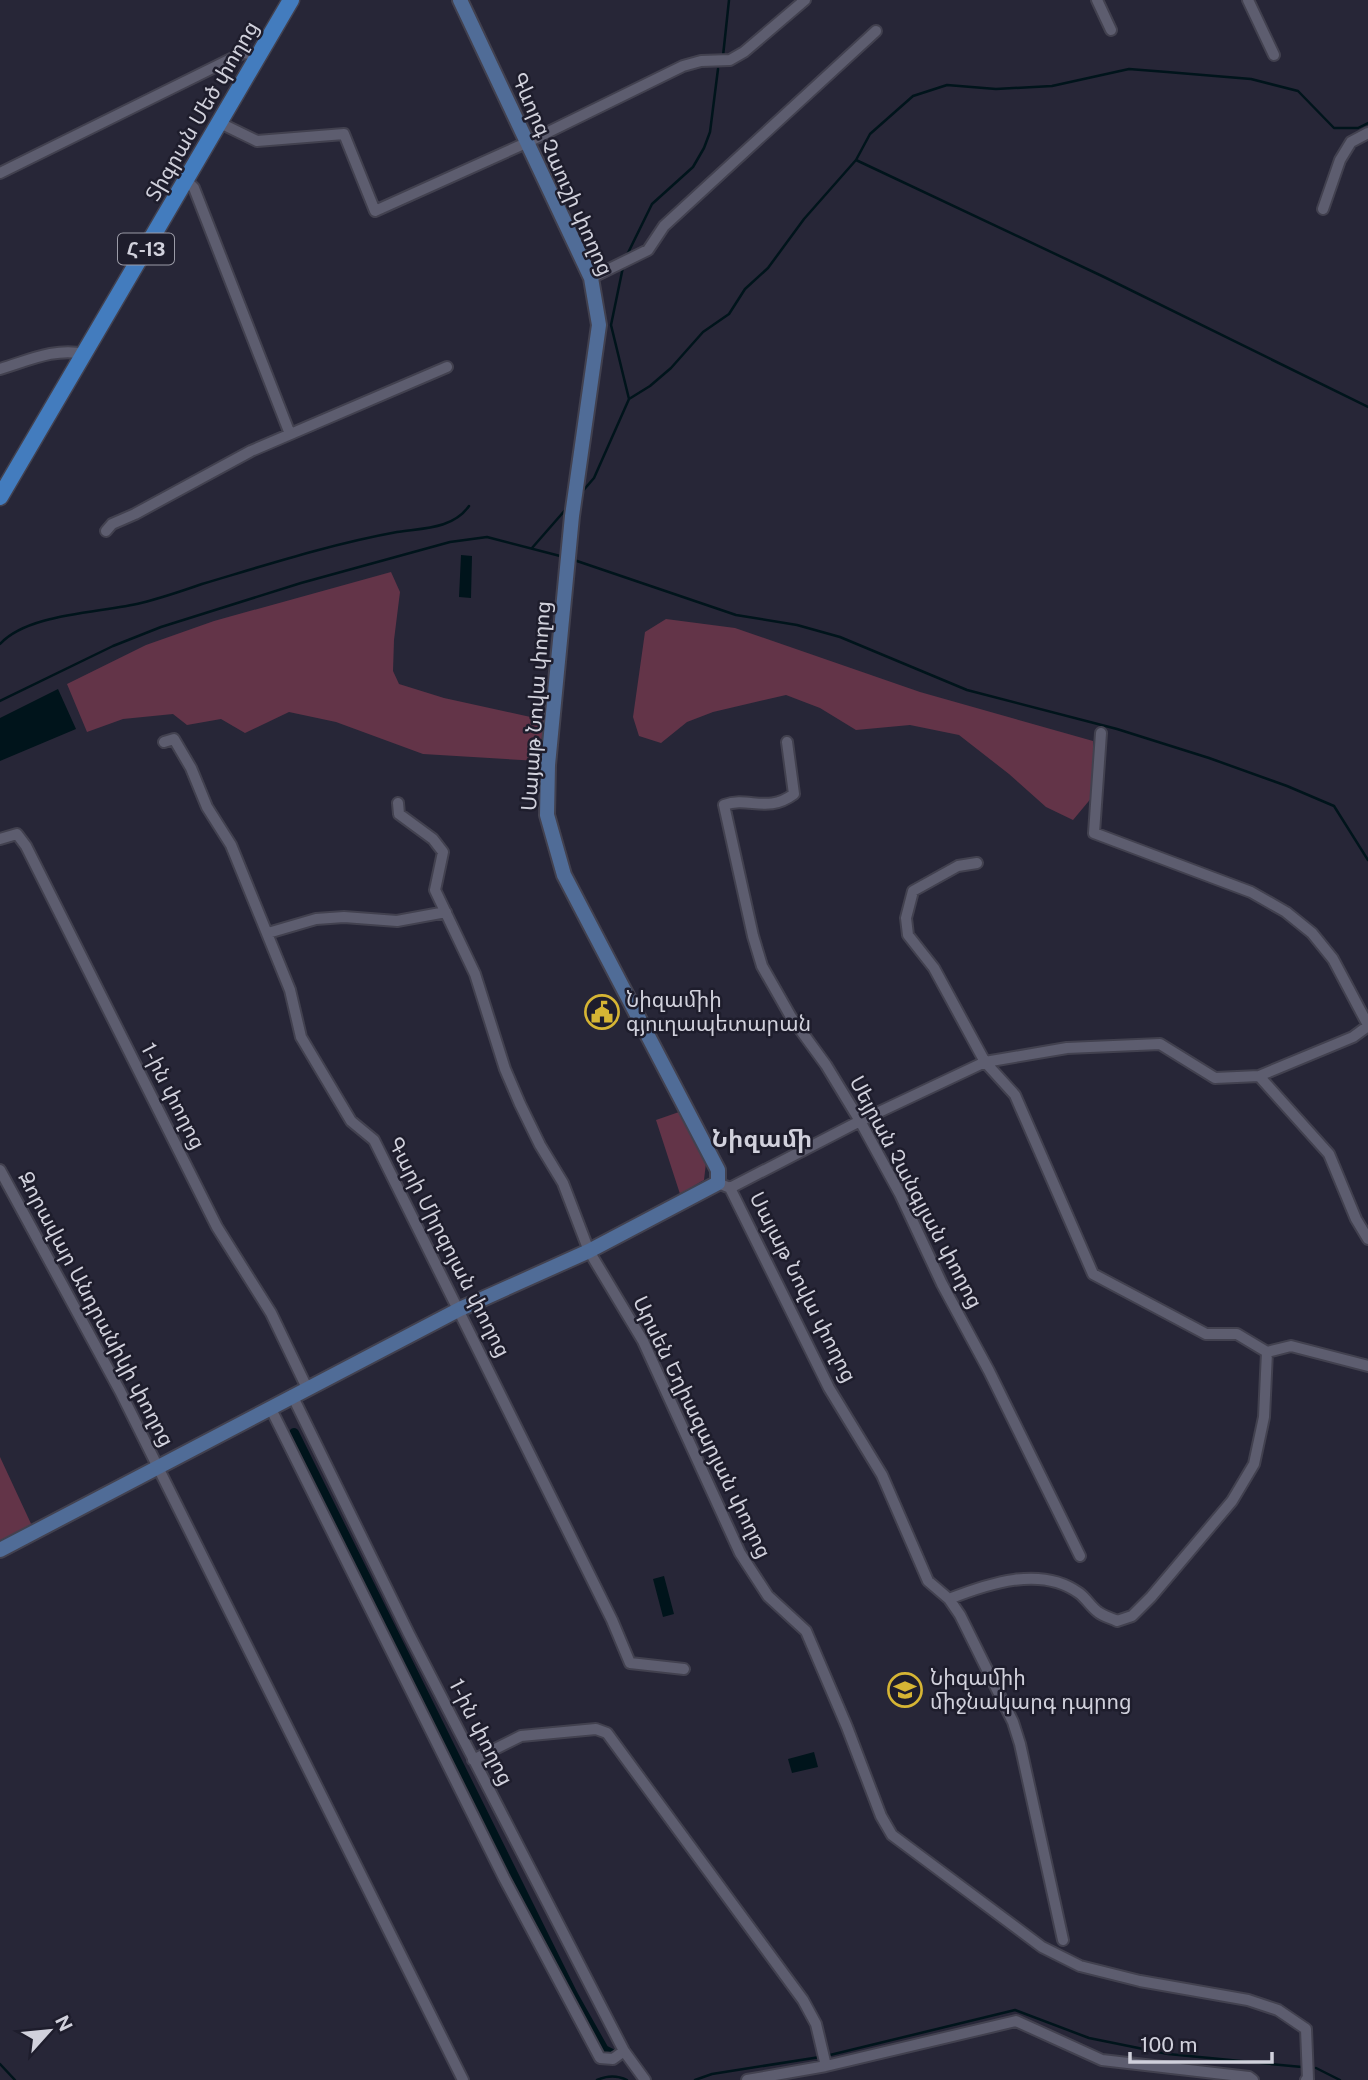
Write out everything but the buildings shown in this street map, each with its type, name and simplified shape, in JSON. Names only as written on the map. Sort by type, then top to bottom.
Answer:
[{"type":"main road","name":"Տիգրան Մեծ փողոց","points":[[0,498],[291,0]]},
{"type":"main road","name":"Գևորգ Չաուշի փողոց","points":[[460,0],[591,278],[598,325],[572,516]]},
{"type":"main road","name":"Սայաթ Նովա փողոց","points":[[572,516],[548,765],[547,815],[564,875],[724,1185]]},
{"type":"main road","points":[[0,1550],[460,1309],[589,1251],[724,1185]]},
{"type":"street","points":[[220,123],[257,141],[344,134],[375,211],[683,66],[701,61],[730,60],[764,37],[805,0]]},
{"type":"street","points":[[1097,0],[1111,30]]},
{"type":"street","points":[[1248,0],[1274,55]]},
{"type":"street","points":[[591,278],[648,250],[664,226],[832,74],[876,30]]},
{"type":"street","points":[[0,173],[243,53],[260,55]]},
{"type":"street","points":[[1322,209],[1340,160],[1351,142],[1368,133]]},
{"type":"street","points":[[186,180],[194,188],[290,434]]},
{"type":"street","points":[[0,369],[57,352],[73,351],[84,354]]},
{"type":"street","points":[[106,531],[112,524],[251,451],[447,366]]},
{"type":"street","points":[[724,1185],[985,1062],[1067,1048],[1160,1044],[1215,1078],[1259,1076],[1353,1037],[1368,1025],[1333,959],[1312,933],[1286,912],[1251,892],[1094,833],[1101,733]]},
{"type":"street","name":"Գարի Միրզոյան փողոց","points":[[164,742],[174,739],[191,768],[207,807],[230,845],[290,990],[301,1037],[351,1121],[374,1140],[460,1309],[612,1620],[630,1663],[684,1669]]},
{"type":"street","name":"Սեյրան Չանգլյան փողոց","points":[[787,742],[794,794],[782,803],[752,805],[732,802],[723,805],[762,966],[790,1017],[826,1065],[860,1121],[900,1194],[1080,1556]]},
{"type":"street","name":"Արսեն Եղիազարյան փողոց","points":[[398,803],[399,814],[433,839],[443,852],[435,890],[475,974],[505,1069],[540,1145],[563,1183],[589,1251],[643,1341],[740,1553],[768,1595],[806,1632],[847,1727],[881,1816],[892,1835],[1042,1947],[1080,1966],[1140,1981],[1248,2000],[1278,2010],[1306,2029],[1309,2060],[1306,2080]]},
{"type":"street","name":"1-ին փողոց","points":[[0,839],[17,834],[26,846],[218,1227],[271,1313],[307,1388]]},
{"type":"street","points":[[977,863],[958,866],[913,891],[906,918],[908,935],[933,968],[985,1062],[1015,1095],[1093,1274],[1206,1334],[1237,1334],[1267,1352],[1291,1346],[1368,1366]]},
{"type":"street","points":[[268,933],[316,919],[344,917],[397,921],[446,912]]},
{"type":"street","points":[[1259,1076],[1329,1154],[1356,1219],[1368,1238]]},
{"type":"street","name":"Զորավար Անդրանիկի փողոց","points":[[0,1170],[120,1391],[463,2080]]},
{"type":"street","name":"Սայաթ Նովա փողոց","points":[[724,1185],[829,1388],[882,1475],[928,1581],[949,1599],[960,1615],[1013,1722],[1063,1940]]},
{"type":"street","points":[[949,1599],[978,1587],[1032,1578],[1062,1583],[1079,1594],[1099,1614],[1118,1621],[1132,1616],[1232,1501],[1254,1464],[1264,1418],[1267,1352]]},
{"type":"street","name":"1-ին փողոց","points":[[292,1395],[473,1760],[624,2051],[645,2080]]},
{"type":"street","points":[[270,1407],[503,1878],[600,2058],[613,2059],[624,2051]]},
{"type":"street","points":[[389,1644],[409,1634]]},
{"type":"street","points":[[473,1760],[521,1736],[596,1729],[607,1733],[803,2000],[816,2024],[826,2066]]},
{"type":"street","points":[[747,2080],[826,2066],[1016,2021],[1102,2060],[1249,2077],[1254,2080]]},
{"type":"shaded area","points":[[391,572],[400,592],[393,671],[399,684],[444,698],[544,720],[539,761],[423,754],[336,722],[289,712],[245,733],[221,719],[187,725],[173,714],[123,719],[87,732],[67,684],[146,645],[214,621]]},
{"type":"shaded area","points":[[666,619],[735,628],[920,692],[1093,741],[1093,796],[1073,820],[1046,807],[959,735],[910,725],[856,730],[820,708],[786,695],[713,712],[687,722],[661,743],[639,736],[633,717],[645,632]]},
{"type":"shaded area","points":[[679,1112],[706,1163],[704,1180],[680,1194],[656,1120]]},
{"type":"shaded area","points":[[0,1457],[33,1528],[0,1546]]},
{"type":"water","points":[[461,555],[472,556],[471,598],[459,597]]},
{"type":"water","points":[[58,689],[76,729],[0,761],[0,718]]},
{"type":"water","points":[[664,1576],[674,1614],[663,1617],[653,1579]]},
{"type":"water","points":[[814,1752],[818,1767],[792,1773],[788,1759]]},
{"type":"waterway","points":[[723,56],[729,0]]},
{"type":"waterway","points":[[626,257],[652,204],[693,167],[704,148],[710,132],[718,69]]},
{"type":"waterway","points":[[629,399],[650,386],[671,368],[703,332],[729,314],[745,289],[768,268],[804,219],[856,160],[870,134],[913,96],[947,85],[996,89],[1052,86],[1129,69],[1251,79],[1298,91],[1334,128],[1358,128],[1368,123]]},
{"type":"waterway","points":[[856,160],[1102,276],[1368,407]]},
{"type":"waterway","points":[[581,493],[594,478],[629,399],[611,325],[623,267]]},
{"type":"waterway","points":[[0,644],[12,634],[46,620],[141,603],[323,549],[437,526],[455,519],[469,506]]},
{"type":"waterway","points":[[532,548],[567,508]]},
{"type":"waterway","points":[[0,701],[113,646],[161,627],[301,583],[450,542],[487,537],[564,557]]},
{"type":"waterway","points":[[574,560],[736,615],[797,625],[840,637],[967,690],[1117,729],[1287,786],[1334,806],[1368,860]]},
{"type":"waterway","points":[[294,1433],[573,1995],[604,2050],[612,2054]]},
{"type":"waterway","points":[[830,2055],[1015,2010],[1089,2038],[1168,2054],[1302,2067]]},
{"type":"waterway","points":[[695,2080],[712,2074],[820,2057]]},
{"type":"waterway","points":[[0,2064],[15,2080]]},
{"type":"waterway","points":[[1316,2068],[1340,2080]]},
{"type":"waterway","points":[[597,2080],[612,2076],[627,2080]]},
{"type":"place","name":"Նիզամիի գյուղապետարան","points":[[602,1012]]},
{"type":"place","name":"Նիզամիի միջնակարգ դպրոց","points":[[905,1690]]},
{"type":"district","name":"Նիզամի","points":[[762,1139]]}]
